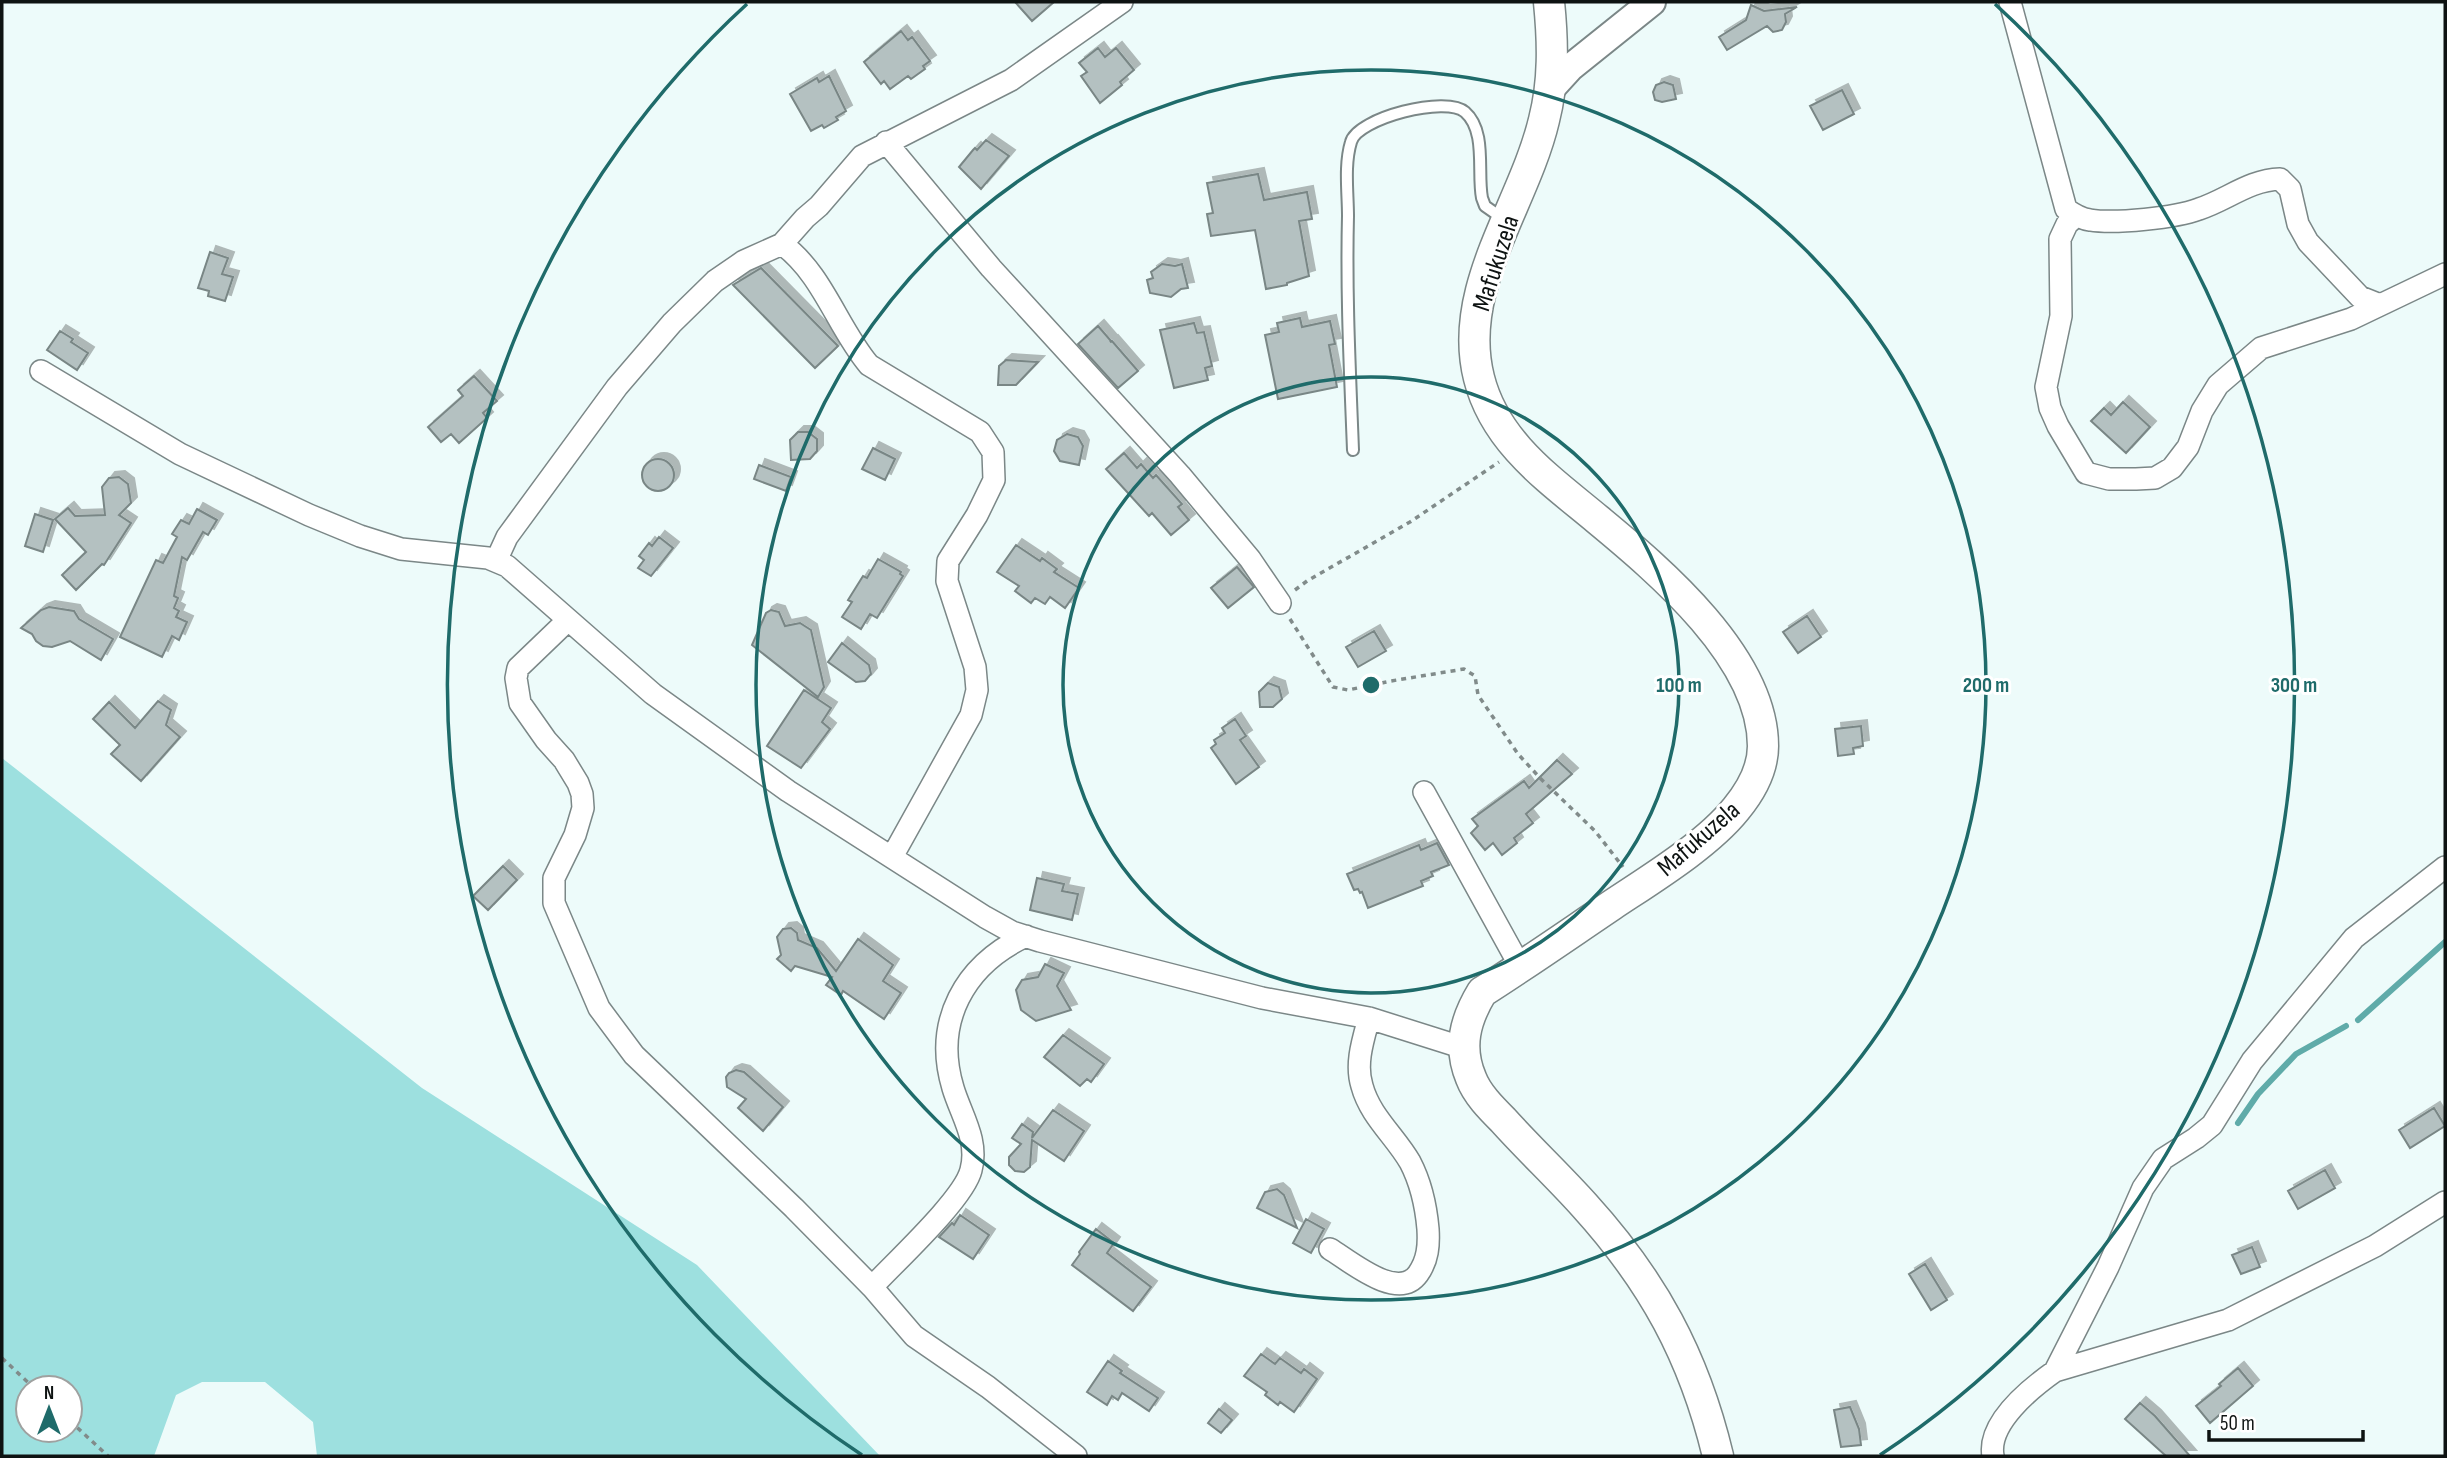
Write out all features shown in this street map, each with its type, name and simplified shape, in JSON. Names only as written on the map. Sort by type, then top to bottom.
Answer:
[{"type":"main road","name":"Mafukuzela","points":[[1549,2],[1553,44],[1550,90],[1544,121],[1524,183],[1487,268],[1476,317],[1478,374],[1485,399],[1494,420],[1528,462],[1638,553],[1692,608],[1720,642],[1747,681],[1759,714],[1763,748],[1758,771],[1740,803],[1693,849],[1482,992],[1470,1012],[1464,1036],[1465,1061],[1471,1080],[1487,1104],[1584,1205],[1630,1261],[1668,1319],[1689,1362],[1718,1456]]},
{"type":"street","points":[[496,561],[507,537],[617,387],[672,323],[715,281],[744,261],[782,244],[862,156],[1011,80],[1122,2]]},
{"type":"street","points":[[1550,90],[1581,59],[1653,2]]},
{"type":"street","points":[[2010,2],[2066,209],[2076,216],[2091,220],[2132,220],[2180,214],[2200,209],[2252,184],[2267,179],[2280,179],[2290,189],[2298,224],[2308,242],[2360,297],[2380,305]]},
{"type":"street","points":[[886,142],[991,268],[1180,475],[1250,559],[1280,603]]},
{"type":"street","points":[[2076,216],[2067,224],[2060,239],[2061,316],[2046,387],[2050,408],[2058,426],[2086,473],[2109,479],[2155,478],[2172,468],[2188,447],[2202,411],[2218,384],[2261,348],[2351,319],[2445,274]]},
{"type":"street","points":[[782,244],[795,253],[817,282],[859,353],[869,365],[980,432],[993,452],[994,480],[977,516],[948,561],[947,581],[975,667],[977,690],[971,715],[892,857]]},
{"type":"street","points":[[41,371],[180,454],[309,515],[401,549],[479,556],[506,566],[653,694],[789,791],[985,918],[1026,936],[1262,998],[1369,1018],[1464,1048]]},
{"type":"street","points":[[568,621],[518,668],[516,689],[520,703],[545,740],[564,760],[582,794],[583,808],[575,835],[554,878],[554,903],[598,1008],[634,1055],[794,1208],[872,1287],[914,1336],[988,1387],[1076,1456]]},
{"type":"street","points":[[1424,792],[1521,968]]},
{"type":"street","points":[[2055,1371],[2109,1267],[2143,1188],[2163,1159],[2211,1125],[2252,1061],[2354,938],[2445,867]]},
{"type":"street","points":[[872,1287],[952,1202],[971,1170],[973,1153],[970,1128],[953,1088],[947,1057],[946,1045],[953,1010],[969,979],[987,959],[1026,936]]},
{"type":"street","points":[[1330,1248],[1383,1282],[1399,1284],[1414,1279],[1425,1265],[1428,1252],[1424,1198],[1410,1163],[1372,1110],[1361,1084],[1362,1044],[1369,1018]]},
{"type":"street","points":[[1993,1456],[1996,1436],[2006,1416],[2031,1388],[2055,1371],[2228,1320],[2375,1247],[2445,1202]]},
{"type":"lane","points":[[1353,450],[1346,288],[1348,159],[1353,136],[1366,125],[1401,113],[1435,106],[1461,109],[1472,120],[1478,140],[1482,198],[1485,206],[1507,222]]},
{"type":"path","points":[[1519,450],[1410,522],[1307,581],[1280,603],[1333,687],[1348,690],[1464,669],[1475,676],[1478,695],[1518,754],[1595,831],[1640,887]]},
{"type":"path","points":[[2,1358],[19,1374]]},
{"type":"path","points":[[84,1434],[108,1456]]},
{"type":"shaded area","points":[[2,758],[422,1088],[697,1265],[880,1456],[317,1456],[313,1422],[265,1382],[202,1382],[176,1395],[154,1456],[2,1456]]},
{"type":"building","points":[[1015,2],[1054,2],[1032,21]]},
{"type":"building","points":[[1751,5],[1764,11],[1797,7],[1785,14],[1786,22],[1782,30],[1773,32],[1767,26],[1727,50],[1719,37],[1746,20]]},
{"type":"building","points":[[901,31],[908,40],[912,37],[930,61],[923,66],[925,69],[911,79],[908,76],[890,89],[884,81],[881,84],[864,62]]},
{"type":"building","points":[[1098,48],[1105,57],[1116,48],[1134,70],[1120,82],[1122,85],[1100,103],[1081,76],[1087,72],[1079,63]]},
{"type":"building","points":[[829,76],[846,111],[836,117],[838,120],[824,128],[822,125],[811,131],[790,94],[817,78],[819,82]]},
{"type":"building","points":[[1664,82],[1673,85],[1676,99],[1662,102],[1655,100],[1653,92],[1656,85]]},
{"type":"building","points":[[1842,90],[1854,114],[1823,130],[1810,106]]},
{"type":"building","points":[[986,140],[1009,156],[981,189],[959,167],[975,148],[977,150]]},
{"type":"building","points":[[1258,174],[1264,200],[1307,192],[1312,219],[1299,221],[1309,276],[1287,285],[1266,289],[1255,230],[1211,236],[1207,214],[1213,213],[1207,183]]},
{"type":"building","points":[[210,252],[228,258],[222,274],[233,277],[225,301],[208,296],[209,291],[198,288]]},
{"type":"building","points":[[1162,264],[1182,264],[1188,288],[1181,289],[1171,297],[1150,293],[1147,280],[1153,278],[1151,272]]},
{"type":"building","points":[[761,268],[838,346],[815,368],[733,285]]},
{"type":"building","points":[[1300,318],[1302,327],[1330,321],[1335,344],[1329,345],[1337,387],[1278,399],[1265,335],[1279,332],[1277,323]]},
{"type":"building","points":[[1194,323],[1197,333],[1204,332],[1212,366],[1205,368],[1208,380],[1174,388],[1160,330]]},
{"type":"building","points":[[1098,326],[1138,371],[1118,388],[1078,344]]},
{"type":"building","points":[[60,331],[88,353],[77,370],[47,350]]},
{"type":"building","points":[[1006,360],[1038,362],[1016,385],[998,385],[999,366]]},
{"type":"building","points":[[474,376],[497,401],[483,413],[487,418],[459,443],[451,434],[441,442],[428,427],[463,396],[458,390]]},
{"type":"building","points":[[2123,402],[2150,427],[2126,453],[2091,421],[2104,408],[2111,415]]},
{"type":"building","points":[[798,432],[808,432],[817,439],[817,451],[810,459],[791,460],[790,440]]},
{"type":"building","points":[[1067,434],[1078,437],[1083,446],[1079,465],[1060,461],[1054,451],[1057,440]]},
{"type":"building","points":[[873,448],[895,459],[885,480],[862,469]]},
{"type":"building","points":[[1124,453],[1137,468],[1141,464],[1153,478],[1156,475],[1182,504],[1178,507],[1189,520],[1171,535],[1152,513],[1149,516],[1106,469]]},
{"type":"building","points":[[658,459],[669,464],[674,475],[669,486],[658,491],[647,486],[642,475],[647,464]]},
{"type":"building","points":[[759,465],[791,477],[786,491],[754,479]]},
{"type":"building","points":[[119,477],[128,484],[131,503],[119,515],[131,523],[104,565],[76,590],[62,575],[86,552],[55,519],[68,508],[75,516],[105,515],[102,487],[109,478]]},
{"type":"building","points":[[197,509],[217,520],[208,535],[203,532],[187,560],[182,557],[174,596],[178,598],[174,608],[179,611],[176,617],[187,622],[179,640],[172,636],[162,657],[120,637],[156,560],[163,563],[177,537],[172,534],[181,520],[189,524]]},
{"type":"building","points":[[35,514],[53,520],[43,552],[25,546]]},
{"type":"building","points":[[659,537],[673,548],[651,576],[638,568],[644,560],[639,556],[649,543],[652,546]]},
{"type":"building","points":[[1016,545],[1040,561],[1042,558],[1057,569],[1054,572],[1079,588],[1065,608],[1050,597],[1045,604],[1035,598],[1031,603],[1015,591],[1019,586],[997,572]]},
{"type":"building","points":[[878,559],[901,572],[903,576],[877,618],[870,614],[861,629],[842,617],[852,602],[848,600],[863,576],[867,578]]},
{"type":"building","points":[[1237,567],[1254,587],[1228,608],[1211,588]]},
{"type":"building","points":[[49,607],[74,611],[79,619],[113,639],[101,660],[70,641],[52,647],[43,646],[32,634],[21,628],[41,610]]},
{"type":"building","points":[[771,610],[779,612],[785,626],[800,623],[811,630],[824,687],[818,697],[752,645],[766,613]]},
{"type":"building","points":[[1807,616],[1821,637],[1798,653],[1783,632]]},
{"type":"building","points":[[1374,631],[1386,651],[1358,667],[1346,647]]},
{"type":"building","points":[[842,643],[869,665],[871,674],[865,681],[856,682],[828,662]]},
{"type":"building","points":[[1268,683],[1279,687],[1282,699],[1273,707],[1260,707],[1259,692]]},
{"type":"building","points":[[804,690],[831,708],[822,722],[830,729],[801,768],[767,746]]},
{"type":"building","points":[[158,701],[171,710],[166,725],[180,737],[141,781],[111,754],[120,745],[93,719],[109,702],[135,728]]},
{"type":"building","points":[[1235,719],[1246,736],[1240,740],[1259,767],[1236,784],[1211,748],[1216,744],[1214,740],[1225,733],[1222,728]]},
{"type":"building","points":[[1861,726],[1863,746],[1853,748],[1854,754],[1838,756],[1835,729]]},
{"type":"building","points":[[1557,760],[1572,774],[1526,814],[1533,823],[1514,838],[1517,843],[1502,855],[1493,843],[1485,850],[1471,833],[1478,826],[1472,819],[1524,781],[1529,788]]},
{"type":"building","points":[[1437,843],[1449,865],[1431,872],[1433,876],[1421,881],[1423,886],[1368,908],[1362,892],[1354,890],[1347,874],[1419,845],[1421,850]]},
{"type":"building","points":[[503,866],[517,880],[488,910],[473,896]]},
{"type":"building","points":[[1037,878],[1064,884],[1062,891],[1078,894],[1072,920],[1030,910]]},
{"type":"building","points":[[791,928],[797,933],[798,940],[817,948],[836,971],[858,939],[893,965],[883,981],[901,993],[884,1019],[843,991],[841,995],[826,985],[832,977],[795,966],[791,971],[777,959],[781,955],[777,937],[783,929]]},
{"type":"building","points":[[1045,964],[1064,973],[1057,986],[1071,1010],[1036,1021],[1021,1010],[1016,990],[1022,980],[1038,977]]},
{"type":"building","points":[[1063,1035],[1104,1064],[1091,1082],[1087,1079],[1080,1086],[1044,1057]]},
{"type":"building","points":[[736,1070],[744,1072],[783,1107],[763,1131],[738,1108],[746,1099],[727,1087],[726,1077]]},
{"type":"building","points":[[2434,1108],[2445,1126],[2410,1148],[2399,1130]]},
{"type":"building","points":[[1053,1110],[1084,1131],[1064,1161],[1032,1140],[1030,1167],[1024,1172],[1015,1171],[1009,1165],[1009,1157],[1021,1144],[1012,1138],[1022,1124],[1033,1132],[1032,1138]]},
{"type":"building","points":[[2325,1170],[2335,1188],[2298,1209],[2288,1191]]},
{"type":"building","points":[[1277,1189],[1284,1195],[1297,1228],[1257,1208],[1265,1192]]},
{"type":"building","points":[[960,1215],[989,1235],[973,1259],[939,1237],[952,1223],[954,1225]]},
{"type":"building","points":[[1306,1219],[1324,1229],[1311,1253],[1293,1243]]},
{"type":"building","points":[[1096,1229],[1114,1243],[1107,1253],[1151,1287],[1133,1311],[1072,1265]]},
{"type":"building","points":[[2252,1247],[2260,1267],[2241,1274],[2232,1255]]},
{"type":"building","points":[[1925,1264],[1947,1300],[1931,1310],[1909,1274]]},
{"type":"building","points":[[1261,1354],[1275,1364],[1280,1358],[1301,1373],[1304,1369],[1317,1379],[1294,1412],[1280,1402],[1278,1405],[1265,1395],[1267,1392],[1244,1376]]},
{"type":"building","points":[[1108,1361],[1122,1371],[1120,1373],[1158,1398],[1149,1411],[1122,1393],[1118,1400],[1112,1396],[1107,1405],[1087,1392]]},
{"type":"building","points":[[2238,1368],[2253,1386],[2210,1423],[2196,1406]]},
{"type":"building","points":[[2140,1403],[2190,1456],[2166,1456],[2125,1419]]},
{"type":"building","points":[[1850,1407],[1859,1429],[1861,1445],[1841,1447],[1834,1410]]},
{"type":"building","points":[[1219,1409],[1232,1420],[1221,1433],[1208,1423]]},
{"type":"waterway","points":[[2358,1020],[2445,942]]},
{"type":"waterway","points":[[2238,1123],[2258,1094],[2296,1054],[2346,1026]]}]
